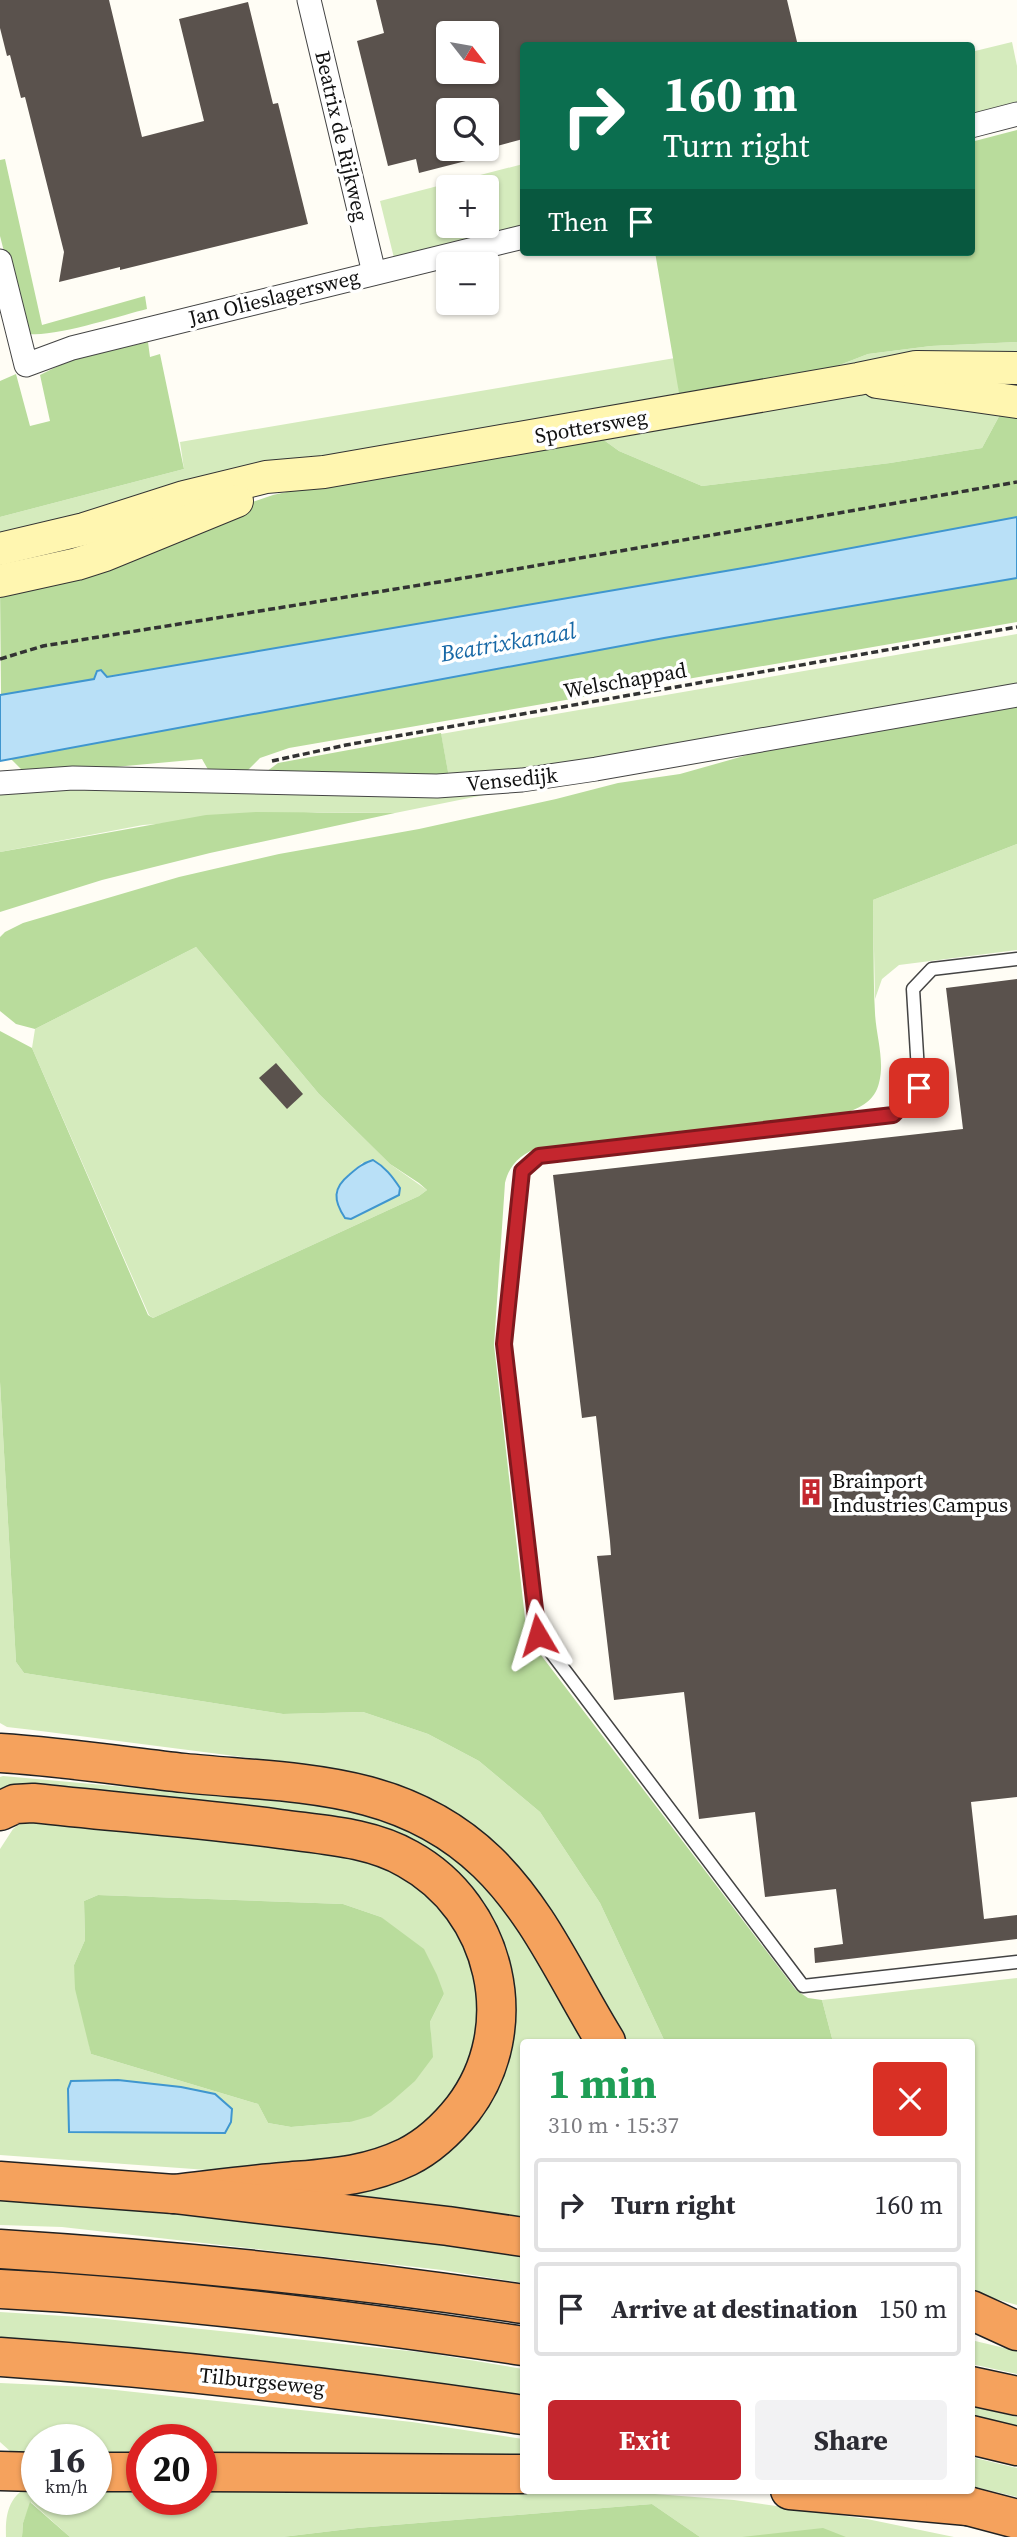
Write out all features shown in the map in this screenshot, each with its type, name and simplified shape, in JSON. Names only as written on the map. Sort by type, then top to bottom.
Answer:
[{"type":"highway","points":[[0,1753],[269,1779],[366,1794],[408,1809],[460,1840],[486,1861],[512,1890],[544,1936],[604,2039]]},
{"type":"highway","points":[[0,1811],[15,1804],[33,1803],[253,1826],[364,1842],[403,1856],[432,1874],[454,1895],[484,1942],[496,1988],[496,2019],[491,2051],[477,2088],[456,2119],[440,2134],[411,2155],[355,2176],[174,2194]]},
{"type":"highway","points":[[0,2181],[174,2194],[520,2237]]},
{"type":"highway","points":[[0,2249],[144,2260],[426,2290],[520,2304]]},
{"type":"highway","points":[[0,2288],[98,2294],[431,2332],[520,2346]]},
{"type":"highway","points":[[975,2312],[1017,2331]]},
{"type":"highway","points":[[975,2326],[1017,2336]]},
{"type":"highway","name":"Tilburgseweg","points":[[0,2357],[91,2363],[255,2380],[417,2399],[520,2415]]},
{"type":"highway","points":[[975,2387],[1017,2396]]},
{"type":"highway","points":[[975,2436],[1017,2446]]},
{"type":"highway","points":[[0,2472],[21,2472]]},
{"type":"highway","points":[[217,2472],[520,2474]]},
{"type":"highway","points":[[837,2494],[968,2505]]},
{"type":"highway","points":[[922,2494],[1017,2519]]},
{"type":"main road","name":"Spottersweg","points":[[0,549],[84,529],[237,483],[266,477],[324,472],[858,379],[916,366],[1017,368]]},
{"type":"main road","name":"Spottersweg","points":[[858,379],[1017,401]]},
{"type":"main road","name":"Spottersweg","points":[[0,581],[105,555],[216,508],[324,472]]},
{"type":"street","name":"Beatrix de Rijkweg","points":[[309,0],[374,273]]},
{"type":"street","points":[[975,125],[1017,114]]},
{"type":"street","name":"Jan Olieslagersweg","points":[[0,261],[26,365],[72,348],[520,238]]},
{"type":"street","name":"Vensedijk","points":[[0,783],[73,778],[438,786],[522,780],[1017,695]]},
{"type":"lane","points":[[1017,959],[932,969],[912,989],[919,1088],[893,1115],[539,1156],[522,1171],[504,1344],[538,1635],[803,1986],[1017,1962]]},
{"type":"path","points":[[0,659],[43,646],[475,576],[1017,482]]},
{"type":"path","name":"Welschappad","points":[[246,782],[260,767],[276,759],[335,747],[1017,628]]},
{"type":"green space","points":[[1012,42],[1017,66],[1017,105],[975,116],[975,51]]},
{"type":"green space","points":[[1017,130],[1017,342],[931,346],[868,354],[811,376],[680,399],[656,256],[975,256],[975,141]]},
{"type":"green space","points":[[5,159],[42,325],[145,296],[147,309],[67,330],[25,333],[0,236],[0,160]]},
{"type":"green space","points":[[520,165],[520,229],[499,234],[499,175],[480,175]]},
{"type":"green space","points":[[436,187],[436,238],[480,238],[394,258],[380,201]]},
{"type":"green space","points":[[148,342],[150,357],[160,354],[184,469],[0,517],[0,381],[16,374],[30,426],[50,421],[40,375],[72,359]]},
{"type":"green space","points":[[1017,342],[1017,362],[811,376],[868,354],[931,346]]},
{"type":"green space","points":[[675,358],[680,399],[92,514],[0,536],[0,517],[184,469],[180,442]]},
{"type":"green space","points":[[895,394],[1003,409],[982,448],[890,463],[702,486],[619,451],[601,438],[823,397]]},
{"type":"green space","points":[[1003,409],[1017,410],[1017,517],[755,566],[1,695],[0,587],[273,495],[318,485],[601,438],[619,451],[702,486],[890,463],[982,448]]},
{"type":"green space","points":[[1017,578],[1017,622],[289,748],[260,758],[244,774],[210,773],[202,759],[27,775],[11,759],[664,638]]},
{"type":"green space","points":[[1017,634],[1017,686],[530,772],[449,777],[441,734]]},
{"type":"green space","points":[[1017,700],[1017,844],[873,900],[875,1013],[881,1075],[871,1099],[845,1113],[540,1148],[517,1160],[505,1183],[494,1345],[526,1627],[531,1642],[796,1990],[808,1998],[822,2000],[832,2039],[664,2039],[600,1903],[540,1812],[479,1761],[428,1734],[363,1712],[283,1714],[24,1673],[16,1662],[0,1382],[0,1031],[32,1048],[148,1315],[153,1318],[427,1190],[390,1164],[319,1094],[196,947],[35,1029],[16,1024],[0,1011],[0,937],[23,923],[179,877],[279,854],[419,829],[618,783],[680,774],[815,736]]},
{"type":"green space","points":[[441,733],[449,777],[262,775],[278,763]]},
{"type":"green space","points":[[0,789],[514,789],[395,813],[317,812],[143,825],[0,852]]},
{"type":"green space","points":[[256,812],[395,813],[210,853],[102,880],[0,912],[0,852],[206,815]]},
{"type":"green space","points":[[1017,844],[1017,950],[899,965],[882,979],[875,999],[873,900]]},
{"type":"green space","points":[[196,947],[319,1094],[390,1164],[427,1190],[153,1318],[149,1315],[32,1048],[35,1029]],"holes":[[[363,1162],[345,1218],[336,1200],[336,1193],[343,1180]]]},
{"type":"green space","points":[[0,1382],[16,1662],[24,1673],[283,1714],[363,1712],[428,1734],[479,1761],[540,1812],[600,1903],[664,2039],[611,2039],[601,2023],[399,1787],[343,1770],[7,1727],[0,1723]]},
{"type":"green space","points":[[0,1777],[338,1806],[388,1817],[480,1868],[594,2039],[520,2039],[520,2223],[297,2190],[439,2141],[502,1988],[413,1851],[0,1795]]},
{"type":"green space","points":[[23,1821],[312,1839],[427,1882],[489,1990],[468,2089],[393,2155],[235,2172],[0,2155],[0,1849],[13,1829]],"holes":[[[98,1895],[343,1904],[381,1917],[444,1994],[430,2022],[432,2057],[350,2122],[291,2127],[268,2123],[258,2104],[91,2054],[74,1965],[85,1940],[84,1901]],[[118,2080],[181,2087],[215,2094],[71,2081]]]},
{"type":"green space","points":[[98,1895],[343,1904],[381,1917],[424,1949],[437,1975],[444,1994],[430,2022],[433,2057],[415,2081],[371,2116],[350,2122],[291,2127],[268,2123],[258,2104],[91,2054],[75,1989],[74,1965],[85,1940],[84,1901]]},
{"type":"green space","points":[[1017,1978],[1017,2305],[975,2293],[975,2039],[832,2039],[822,2000]]},
{"type":"green space","points":[[0,2199],[448,2241],[520,2253],[520,2283],[442,2270],[62,2227],[0,2225]]},
{"type":"green space","points":[[0,2312],[96,2318],[428,2353],[520,2368],[520,2398],[262,2362],[0,2338]]},
{"type":"green space","points":[[975,2341],[1017,2351],[1017,2374],[975,2365]]},
{"type":"green space","points":[[0,2383],[88,2387],[412,2422],[520,2439],[520,2459],[217,2458],[217,2424],[126,2424],[126,2459],[112,2459],[112,2424],[21,2424],[21,2454],[10,2451],[0,2442]]},
{"type":"green space","points":[[975,2407],[1017,2417],[1017,2433],[975,2423]]},
{"type":"green space","points":[[975,2458],[1017,2468],[1017,2497],[975,2487]]},
{"type":"green space","points":[[112,2481],[126,2481],[126,2515],[217,2515],[217,2481],[520,2490],[520,2494],[655,2494],[734,2500],[867,2519],[954,2537],[700,2537],[652,2504],[357,2528],[282,2537],[70,2537],[45,2515],[112,2515]]},
{"type":"green space","points":[[21,2491],[21,2515],[26,2515],[22,2537],[6,2537],[9,2510]]},
{"type":"green space","points":[[652,2504],[700,2537],[282,2537],[357,2528]]},
{"type":"green space","points":[[26,2515],[45,2515],[70,2537],[22,2537]]},
{"type":"green space","points":[[823,2528],[846,2537],[742,2537]]},
{"type":"water","name":"Beatrixkanaal","points":[[1017,517],[1017,578],[664,638],[0,761],[0,695],[94,679],[97,671],[101,670],[107,677],[755,566]]},
{"type":"water","points":[[373,1160],[385,1169],[400,1188],[399,1195],[351,1219],[345,1218],[338,1206],[336,1195],[340,1185],[355,1170]]},
{"type":"water","points":[[118,2080],[215,2094],[232,2109],[231,2122],[225,2133],[69,2132],[68,2089],[71,2081]]},
{"type":"building","points":[[0,0],[109,0],[142,137],[204,121],[179,19],[248,2],[273,104],[278,103],[308,224],[120,270],[120,267],[59,282],[64,252],[25,97],[21,98],[10,55],[7,56],[0,28]]},
{"type":"building","points":[[376,0],[787,0],[797,42],[520,42],[520,140],[499,145],[499,98],[436,98],[436,161],[466,161],[419,173],[416,159],[388,166],[357,41],[384,33]]},
{"type":"building","name":"Brainport Industries Campus","points":[[1017,979],[1017,1797],[971,1802],[984,1919],[1017,1915],[1017,1939],[815,1963],[814,1948],[843,1944],[836,1889],[765,1897],[755,1812],[699,1819],[684,1692],[614,1700],[597,1556],[611,1555],[596,1416],[582,1418],[553,1175],[963,1129],[946,988]]},
{"type":"building","points":[[276,1063],[303,1094],[287,1109],[259,1078]]},
{"type":"place","name":"Brainport Industries Campus","points":[[811,1492]]},
{"type":"route","points":[[538,1635],[504,1344],[522,1171],[539,1156],[893,1115],[919,1088]]}]
